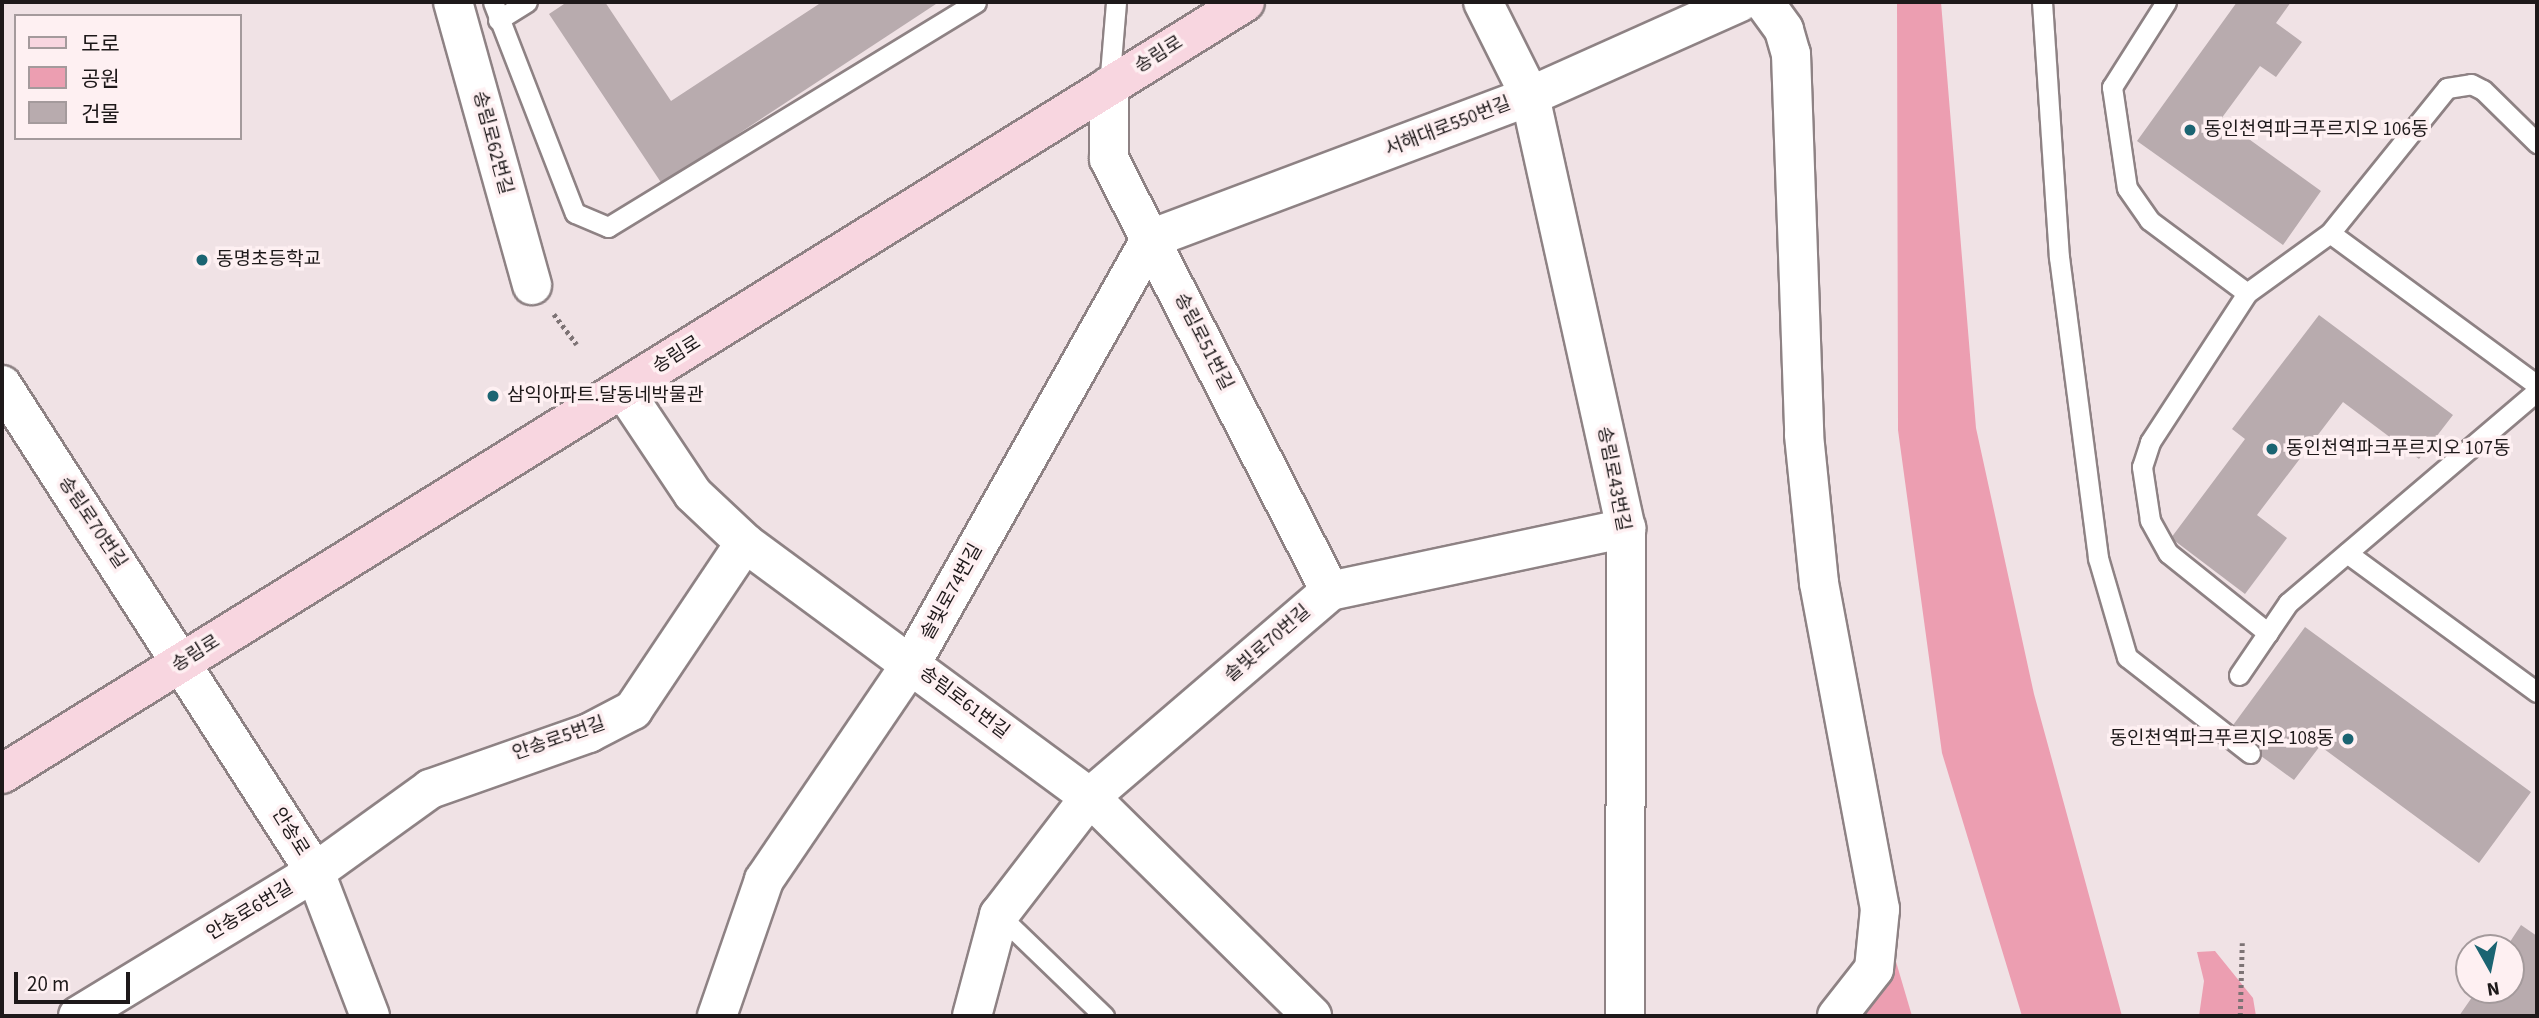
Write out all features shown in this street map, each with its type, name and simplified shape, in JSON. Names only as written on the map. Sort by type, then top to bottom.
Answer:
[{"type":"main road","name":"송림로","points":[[2,774],[1245,2]]},
{"type":"street","name":"송림로62번길","points":[[453,2],[532,285]]},
{"type":"street","name":"송림로43번길","points":[[1483,2],[1530,96],[1626,527],[1625,1016]]},
{"type":"street","name":"서해대로550번길","points":[[1150,239],[1530,96],[1740,2]]},
{"type":"street","points":[[1763,2],[1784,30],[1791,54],[1804,435],[1818,570],[1880,909],[1874,969],[1847,1006]]},
{"type":"street","name":"송림로51번길","points":[[1109,86],[1109,159],[1330,591]]},
{"type":"street","name":"솔빛로74번길","points":[[717,1016],[764,880],[911,664],[1150,239]]},
{"type":"street","name":"송림로70번길","points":[[2,385],[15,434],[184,661]]},
{"type":"street","name":"송림로61번길","points":[[623,389],[693,494],[745,543],[1090,797],[1312,1016]]},
{"type":"street","name":"솔빛로70번길","points":[[972,1016],[999,915],[1090,797],[1330,591],[1626,527]]},
{"type":"street","name":"안송로5번길","points":[[315,872],[430,789],[589,733],[633,710],[745,543]]},
{"type":"street","name":"안송로","points":[[184,661],[315,872],[370,1016]]},
{"type":"street","name":"안송로6번길","points":[[78,1016],[315,872]]},
{"type":"lane","points":[[527,2],[496,11],[575,213],[608,228],[976,2]]},
{"type":"lane","points":[[1109,86],[1116,2]]},
{"type":"lane","points":[[2042,2],[2059,257],[2098,558],[2127,657],[2250,753]]},
{"type":"lane","points":[[2166,2],[2112,87],[2127,188],[2149,220],[2247,293]]},
{"type":"lane","points":[[2268,633],[2168,553],[2150,520],[2142,467],[2150,442],[2247,293],[2330,233],[2447,88],[2459,84],[2483,90],[2537,143]]},
{"type":"lane","points":[[2330,233],[2537,385]]},
{"type":"lane","points":[[2239,675],[2288,603],[2537,391]]},
{"type":"lane","points":[[2347,553],[2537,692]]},
{"type":"lane","points":[[999,915],[1104,1016]]},
{"type":"path","points":[[2240,1016],[2242,943]]},
{"type":"green space","points":[[1897,2],[1941,2],[1976,428],[2034,694],[2122,1016],[2022,1016],[1942,753],[1898,430]]},
{"type":"green space","points":[[2215,951],[2253,998],[2256,1016],[2199,1016],[2204,981],[2197,952]]},
{"type":"green space","points":[[1894,955],[1912,1016],[1854,1016]]},
{"type":"building","points":[[567,2],[605,2],[671,101],[822,2],[939,2],[662,184],[549,14]]},
{"type":"building","name":"동인천역파크푸르지오 106동","points":[[2237,2],[2291,2],[2276,23],[2302,42],[2276,77],[2260,66],[2221,119],[2321,191],[2283,245],[2137,141]]},
{"type":"building","name":"동인천역파크푸르지오 107동","points":[[2319,315],[2453,415],[2419,459],[2343,402],[2257,515],[2287,538],[2245,594],[2171,538],[2245,439],[2232,429]]},
{"type":"building","name":"동인천역파크푸르지오 108동","points":[[2305,627],[2531,792],[2479,863],[2320,746],[2294,780],[2228,732]]},
{"type":"building","points":[[2521,925],[2537,936],[2537,1016],[2459,1016],[2467,1004],[2525,1004],[2525,934],[2515,934]]},
{"type":"place","name":"동인천역파크푸르지오 106동","points":[[2190,130]]},
{"type":"place","name":"동명초등학교","points":[[202,260]]},
{"type":"place","name":"삼익아파트.달동네박물관","points":[[493,396]]},
{"type":"place","name":"동인천역파크푸르지오 107동","points":[[2272,449]]},
{"type":"place","name":"동인천역파크푸르지오 108동","points":[[2348,739]]}]
